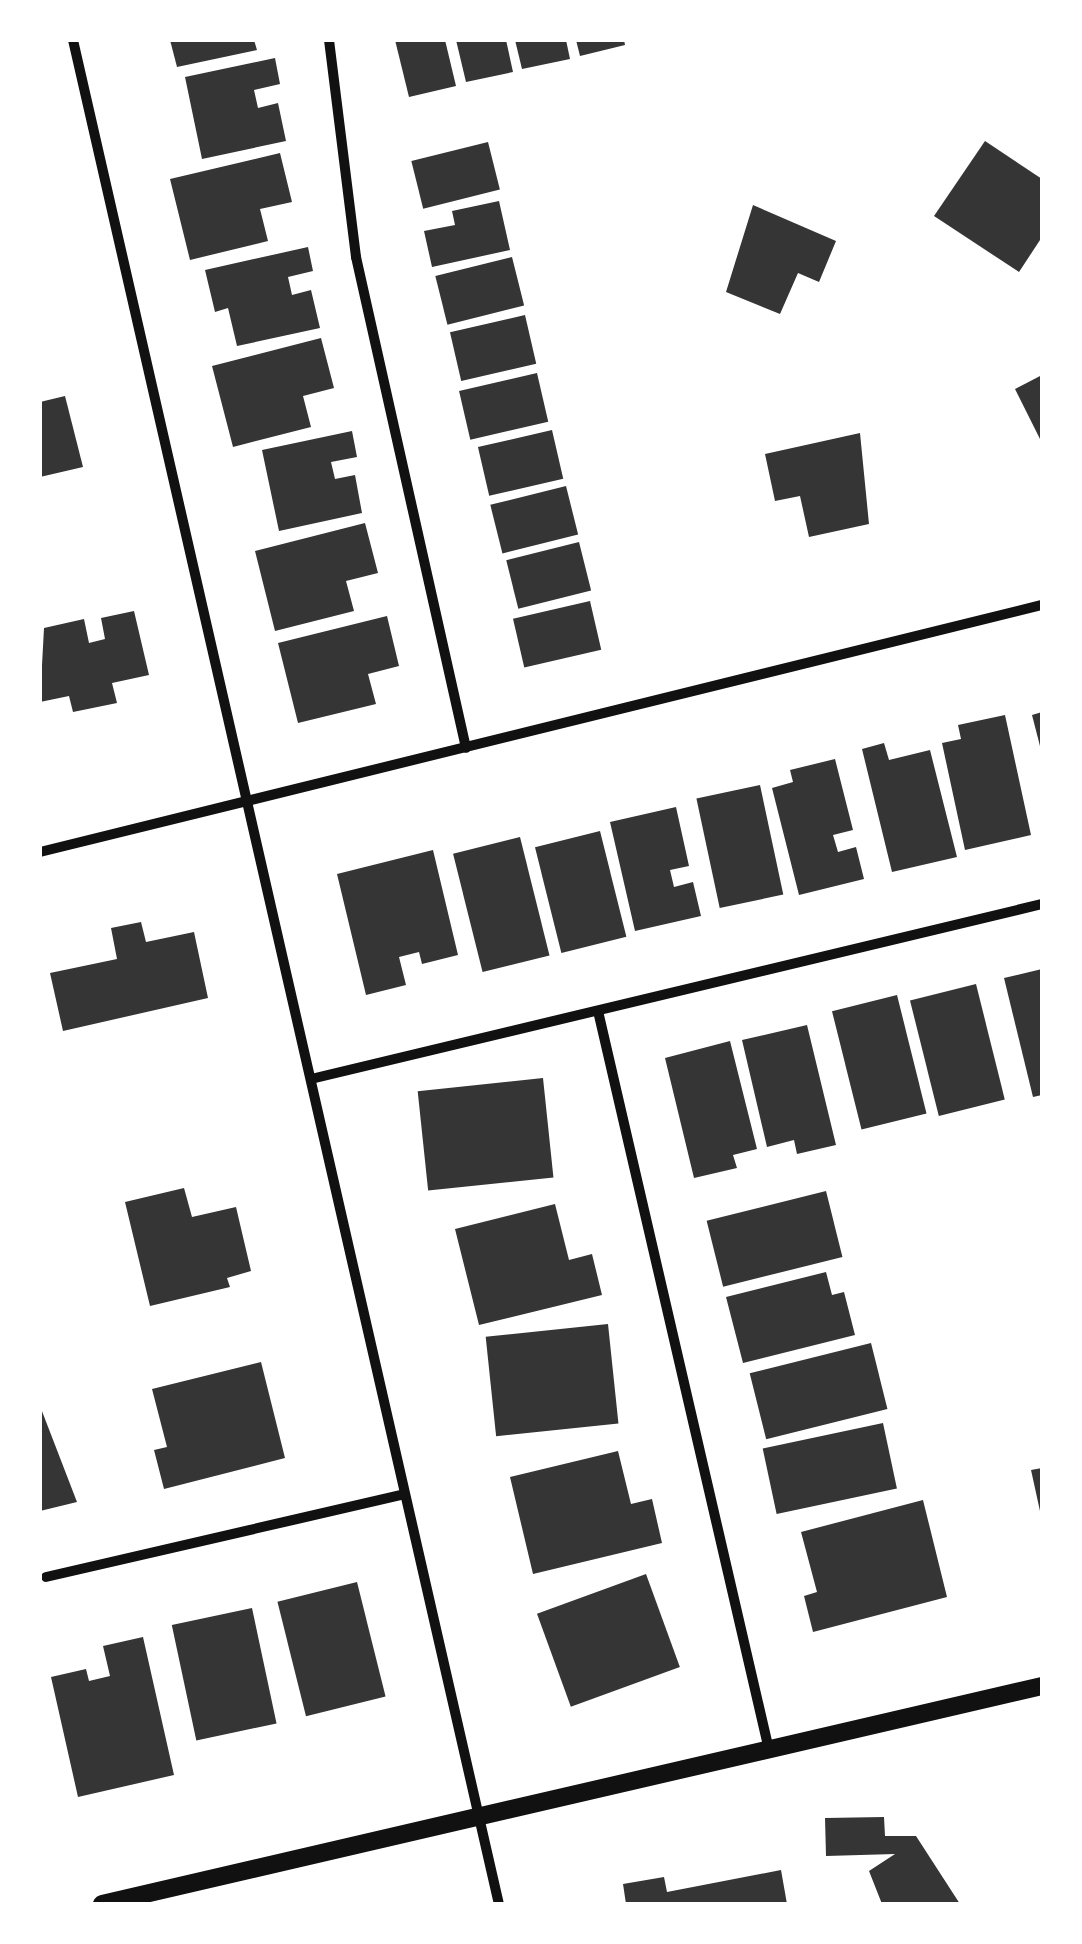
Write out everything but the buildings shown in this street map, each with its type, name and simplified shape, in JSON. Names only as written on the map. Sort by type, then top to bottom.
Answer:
[{"type":"street","points":[[73,40],[499,1904]]},
{"type":"street","points":[[329,40],[356,257],[466,748]]},
{"type":"street","points":[[40,852],[1042,605]]},
{"type":"street","points":[[311,1079],[1042,904]]},
{"type":"street","points":[[598,1010],[769,1750]]},
{"type":"street","points":[[46,1577],[405,1494]]},
{"type":"street","points":[[102,1904],[1042,1686]]}]
